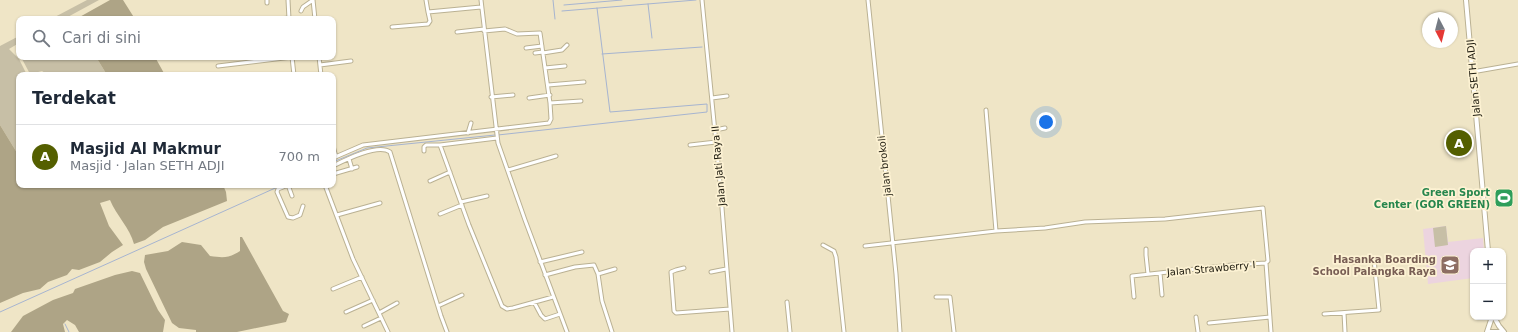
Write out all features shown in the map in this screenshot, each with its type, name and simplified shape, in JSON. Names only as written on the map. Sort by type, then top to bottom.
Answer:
[{"type":"street","points":[[288,0],[289,16]]},
{"type":"street","points":[[301,11],[303,7],[313,0],[315,16]]},
{"type":"street","points":[[392,27],[428,24],[430,21],[426,0]]},
{"type":"street","points":[[481,0],[496,134],[540,262],[567,332]]},
{"type":"street","name":"Jalan Jati Raya II","points":[[702,0],[715,130],[732,332]]},
{"type":"street","name":"jalan brokoli","points":[[868,0],[900,332]]},
{"type":"street","name":"Jalan SETH ADJI","points":[[1466,0],[1488,248]]},
{"type":"street","points":[[428,12],[481,7]]},
{"type":"street","points":[[424,151],[424,147],[426,145],[440,144],[550,123],[550,96],[541,34],[539,32],[517,34],[505,29],[457,32]]},
{"type":"street","points":[[535,53],[562,50],[567,45]]},
{"type":"street","points":[[526,48],[542,46]]},
{"type":"street","points":[[218,66],[267,60]]},
{"type":"street","points":[[292,60],[294,72]]},
{"type":"street","points":[[319,60],[321,72]]},
{"type":"street","points":[[320,65],[351,60]]},
{"type":"street","points":[[1472,72],[1518,64]]},
{"type":"street","points":[[545,68],[565,66]]},
{"type":"street","points":[[548,85],[584,82]]},
{"type":"street","points":[[492,97],[513,95]]},
{"type":"street","points":[[529,98],[550,96]]},
{"type":"street","points":[[712,98],[727,96]]},
{"type":"street","points":[[550,103],[581,101]]},
{"type":"street","points":[[986,110],[996,231]]},
{"type":"street","points":[[468,133],[471,123]]},
{"type":"street","points":[[715,130],[725,128]]},
{"type":"street","points":[[336,157],[363,145],[468,133],[496,134]]},
{"type":"street","points":[[690,145],[716,142]]},
{"type":"street","points":[[440,144],[502,306],[504,308],[512,308],[553,297]]},
{"type":"street","points":[[336,165],[370,151],[386,150],[390,152],[438,306],[448,332]]},
{"type":"street","points":[[508,170],[556,156]]},
{"type":"street","points":[[350,159],[352,169]]},
{"type":"street","points":[[336,173],[356,167]]},
{"type":"street","points":[[430,181],[450,172]]},
{"type":"street","points":[[280,188],[278,189],[277,194],[288,217],[293,218],[300,215],[303,206]]},
{"type":"street","points":[[289,188],[292,196]]},
{"type":"street","points":[[326,188],[350,252],[388,332]]},
{"type":"street","points":[[440,214],[462,204],[487,196]]},
{"type":"street","points":[[337,215],[380,203]]},
{"type":"street","points":[[865,246],[996,231],[1045,228],[1085,222],[1166,219],[1263,208],[1268,261],[1266,263]]},
{"type":"street","points":[[823,245],[834,251],[836,257],[844,332]]},
{"type":"street","points":[[1146,249],[1148,274]]},
{"type":"street","points":[[540,262],[582,252]]},
{"type":"street","points":[[1324,314],[1379,310],[1374,259],[1353,262]]},
{"type":"street","name":"Jalan Strawberry I","points":[[1134,297],[1131,277],[1148,274],[1266,263],[1271,332]]},
{"type":"street","points":[[545,275],[575,267],[593,265],[598,274],[602,301],[612,332]]},
{"type":"street","points":[[684,268],[671,272],[676,313],[730,309]]},
{"type":"street","points":[[598,274],[615,269]]},
{"type":"street","points":[[711,272],[726,269]]},
{"type":"street","points":[[1160,273],[1162,295]]},
{"type":"street","points":[[333,289],[362,277]]},
{"type":"street","points":[[438,306],[462,295]]},
{"type":"street","points":[[936,297],[950,297],[954,332]]},
{"type":"street","points":[[346,312],[373,300]]},
{"type":"street","points":[[534,302],[540,315],[545,319],[560,314]]},
{"type":"street","points":[[787,302],[790,332]]},
{"type":"street","points":[[379,313],[397,304]]},
{"type":"street","points":[[1344,313],[1345,332]]},
{"type":"street","points":[[1196,317],[1198,332]]},
{"type":"street","points":[[1209,323],[1270,317]]},
{"type":"street","points":[[364,326],[381,318]]},
{"type":"street","points":[[1492,320],[1488,332],[1504,332]]},
{"type":"street","points":[[1495,320],[1504,332]]},
{"type":"shaded area","points":[[87,0],[99,0],[70,16],[57,16]]},
{"type":"shaded area","points":[[110,0],[123,0],[133,16],[81,16]]},
{"type":"shaded area","points":[[16,38],[16,45],[9,49],[16,56],[16,60],[20,60],[26,72],[16,72],[16,151],[0,125],[0,46]]},
{"type":"shaded area","points":[[23,60],[98,60],[105,72],[42,71],[29,72]]},
{"type":"shaded area","points":[[98,60],[157,60],[163,72],[105,72]]},
{"type":"shaded area","points":[[0,125],[16,151],[16,188],[224,188],[227,201],[163,227],[145,240],[134,244],[129,232],[110,200],[100,203],[109,226],[123,245],[100,262],[79,270],[72,269],[67,275],[48,282],[40,289],[23,293],[0,303]]},
{"type":"shaded area","name":"Hasanka Boarding School Palangka Raya","points":[[1446,226],[1448,242],[1483,238],[1484,248],[1470,248],[1470,278],[1428,284],[1423,229]]},
{"type":"shaded area","points":[[1446,226],[1448,245],[1435,247],[1433,228]]},
{"type":"shaded area","points":[[240,237],[242,237],[283,311],[289,314],[286,322],[237,332],[196,332],[196,330],[179,328],[172,323],[146,269],[144,262],[145,255],[168,251],[182,242],[201,245],[210,256],[226,257],[240,251]]},
{"type":"shaded area","points":[[132,271],[140,273],[158,310],[165,320],[163,332],[79,332],[75,325],[67,320],[63,324],[65,332],[11,332],[23,316],[53,300],[73,293],[75,289],[115,275]]},
{"type":"waterway","points":[[553,0],[555,19]]},
{"type":"waterway","points":[[564,5],[622,0]]},
{"type":"waterway","points":[[562,11],[696,0]]},
{"type":"waterway","points":[[648,4],[652,38]]},
{"type":"waterway","points":[[498,135],[707,112],[707,104],[610,112],[597,8]]},
{"type":"waterway","points":[[602,54],[702,47]]},
{"type":"waterway","points":[[336,161],[367,148],[495,135]]},
{"type":"waterway","points":[[0,312],[275,188]]},
{"type":"waterway","points":[[65,324],[69,332]]},
{"type":"place","name":"Masjid Al Makmur","points":[[1459,143]]},
{"type":"place","name":"Green Sport Center (GOR GREEN)","points":[[1504,198]]},
{"type":"place","name":"Hasanka Boarding School Palangka Raya","points":[[1450,265]]}]
